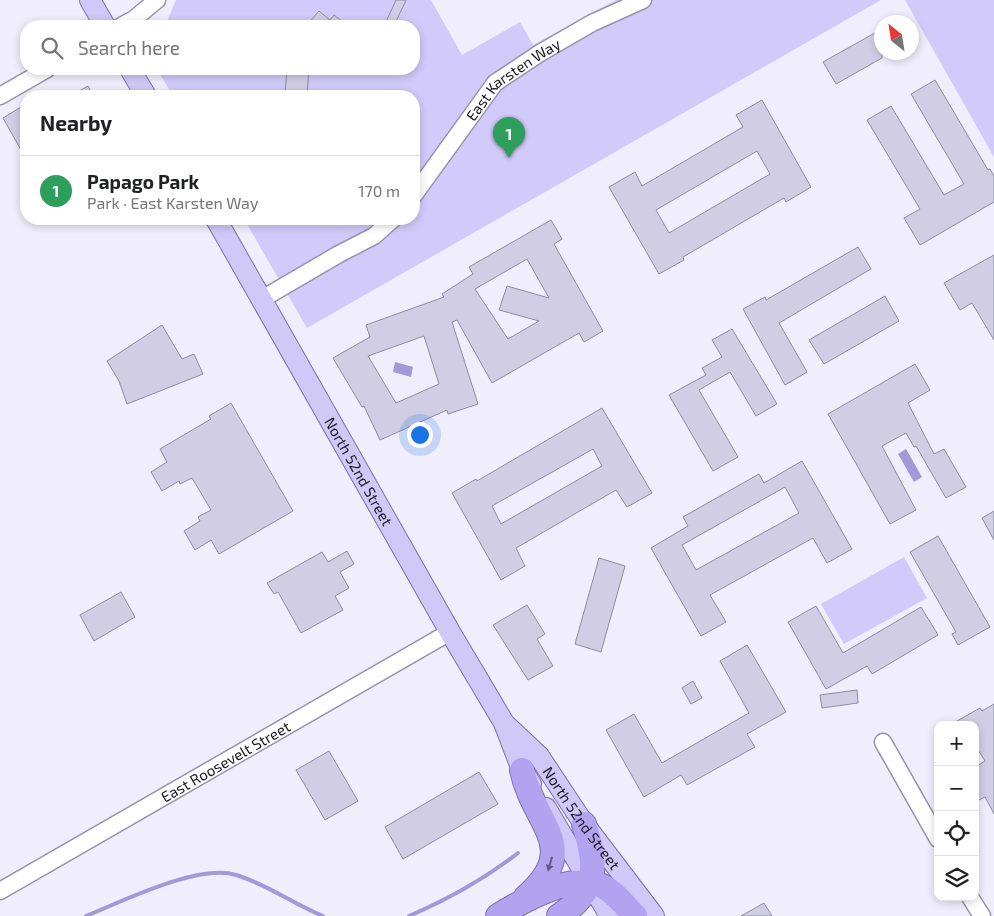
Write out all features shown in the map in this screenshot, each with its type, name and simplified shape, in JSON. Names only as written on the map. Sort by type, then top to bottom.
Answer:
[{"type":"highway","points":[[498,916],[519,903],[540,885],[551,865],[554,849],[552,839],[526,790],[522,770]]},
{"type":"highway","points":[[559,916],[578,899],[590,882],[593,851],[584,824]]},
{"type":"highway","points":[[519,903],[557,888],[590,882],[612,894],[635,916]]},
{"type":"main road","points":[[90,0],[102,20]]},
{"type":"main road","points":[[134,75],[142,90]]},
{"type":"main road","name":"North 52nd Street","points":[[219,225],[450,632],[504,723],[522,770],[610,916]]},
{"type":"main road","name":"North 52nd Street","points":[[504,723],[539,756],[584,824],[654,916]]},
{"type":"street","points":[[132,20],[157,0]]},
{"type":"street","name":"East Karsten Way","points":[[420,187],[495,83],[540,53],[592,23],[643,0]]},
{"type":"street","points":[[0,96],[37,75]]},
{"type":"street","points":[[262,299],[374,236],[386,225]]},
{"type":"street","name":"East Roosevelt Street","points":[[0,891],[450,632]]},
{"type":"street","points":[[883,742],[934,832]]},
{"type":"street","points":[[973,901],[982,916]]},
{"type":"shaded area","points":[[176,0],[431,0],[462,55],[520,22],[533,45],[616,0],[881,0],[307,328],[247,225],[420,225],[420,90],[169,90],[161,75],[420,75],[420,20],[167,20]]},
{"type":"shaded area","points":[[905,0],[994,0],[994,157],[919,25],[919,15],[914,15]]},
{"type":"shaded area","points":[[395,362],[413,367],[411,377],[393,372]]},
{"type":"shaded area","points":[[906,449],[922,477],[914,482],[898,454]]},
{"type":"shaded area","points":[[904,557],[927,598],[844,644],[821,604]]},
{"type":"building","points":[[396,0],[406,0],[397,20],[387,20]]},
{"type":"building","points":[[319,11],[330,20],[311,20]]},
{"type":"building","points":[[334,15],[340,20],[330,20]]},
{"type":"building","points":[[874,33],[874,60],[878,60],[836,84],[823,62]]},
{"type":"building","points":[[286,75],[309,75],[307,90],[285,90]]},
{"type":"building","points":[[935,80],[988,170],[990,169],[994,176],[994,202],[920,245],[904,218],[920,209],[867,120],[891,106],[944,195],[964,184],[911,94]]},
{"type":"building","points":[[88,86],[90,90],[81,90]]},
{"type":"building","points":[[762,100],[811,187],[786,202],[784,198],[683,257],[684,260],[659,274],[609,187],[635,172],[642,186],[743,127],[736,115]],"holes":[[[757,151],[770,174],[669,233],[656,210]]]},
{"type":"building","points":[[20,108],[20,148],[3,118]]},
{"type":"building","points":[[551,220],[562,239],[554,244],[603,331],[584,342],[579,333],[492,383],[457,320],[452,322],[478,404],[448,414],[447,410],[380,440],[364,406],[362,407],[333,358],[370,337],[366,325],[444,297],[442,294],[473,274],[469,267]],"holes":[[[527,259],[549,298],[507,286],[499,310],[539,321],[508,339],[475,289]],[[424,336],[439,384],[396,403],[368,356]]]},
{"type":"building","points":[[858,247],[871,269],[779,323],[807,372],[785,385],[743,309],[765,297],[766,300]]},
{"type":"building","points":[[994,255],[994,340],[972,303],[960,310],[944,283]]},
{"type":"building","points":[[885,296],[899,321],[824,364],[809,340]]},
{"type":"building","points":[[162,325],[182,359],[194,354],[203,374],[127,404],[119,381],[107,361]]},
{"type":"building","points":[[732,329],[777,404],[756,416],[730,372],[699,390],[738,457],[713,471],[669,395],[706,375],[702,368],[722,357],[712,340]]},
{"type":"building","points":[[915,364],[930,390],[908,403],[934,454],[944,449],[966,487],[946,498],[916,446],[914,447],[906,433],[882,446],[916,510],[890,524],[828,414]]},
{"type":"building","points":[[231,403],[293,511],[219,554],[211,540],[195,550],[184,531],[200,521],[198,517],[211,510],[192,478],[180,484],[179,481],[162,491],[151,472],[167,462],[160,449],[211,419],[209,416]]},
{"type":"building","points":[[602,408],[652,493],[627,507],[616,490],[516,548],[525,566],[501,580],[452,493],[476,479],[477,481]],"holes":[[[593,449],[602,466],[501,524],[492,506]]]},
{"type":"building","points":[[802,461],[852,549],[827,563],[813,538],[710,595],[726,622],[701,636],[651,548],[688,526],[683,517],[759,474],[764,483]],"holes":[[[785,487],[799,513],[696,570],[682,545]]]},
{"type":"building","points":[[994,511],[994,540],[982,518]]},
{"type":"building","points":[[938,536],[990,627],[958,645],[952,634],[956,632],[910,552]]},
{"type":"building","points":[[347,551],[354,564],[340,572],[349,588],[335,596],[343,610],[301,633],[278,592],[274,594],[267,583],[322,552],[328,562]]},
{"type":"building","points":[[599,558],[625,566],[601,652],[575,644]]},
{"type":"building","points":[[121,592],[135,617],[94,641],[80,615]]},
{"type":"building","points":[[527,605],[545,634],[537,639],[553,666],[528,680],[493,625]]},
{"type":"building","points":[[816,606],[843,653],[921,607],[938,635],[872,674],[867,666],[826,689],[788,622]]},
{"type":"building","points":[[747,645],[786,712],[747,734],[755,747],[687,785],[681,775],[644,797],[606,730],[634,714],[662,763],[749,713],[720,661]]},
{"type":"building","points":[[693,681],[702,698],[691,704],[682,688]]},
{"type":"building","points":[[857,690],[858,703],[822,708],[820,695]]},
{"type":"building","points":[[994,704],[994,814],[985,797],[979,800],[979,765],[985,761],[979,751],[979,721],[957,721],[980,708],[982,711]]},
{"type":"building","points":[[329,751],[358,801],[325,820],[296,770]]},
{"type":"building","points":[[479,772],[498,804],[403,859],[385,827]]},
{"type":"building","points":[[764,903],[772,916],[741,916]]},
{"type":"waterway","points":[[409,916],[465,888],[492,872],[518,853]]},
{"type":"waterway","points":[[86,916],[160,886],[202,874],[220,873],[236,875],[247,879],[323,916]]},
{"type":"place","name":"Papago Park","points":[[509,158]]}]
